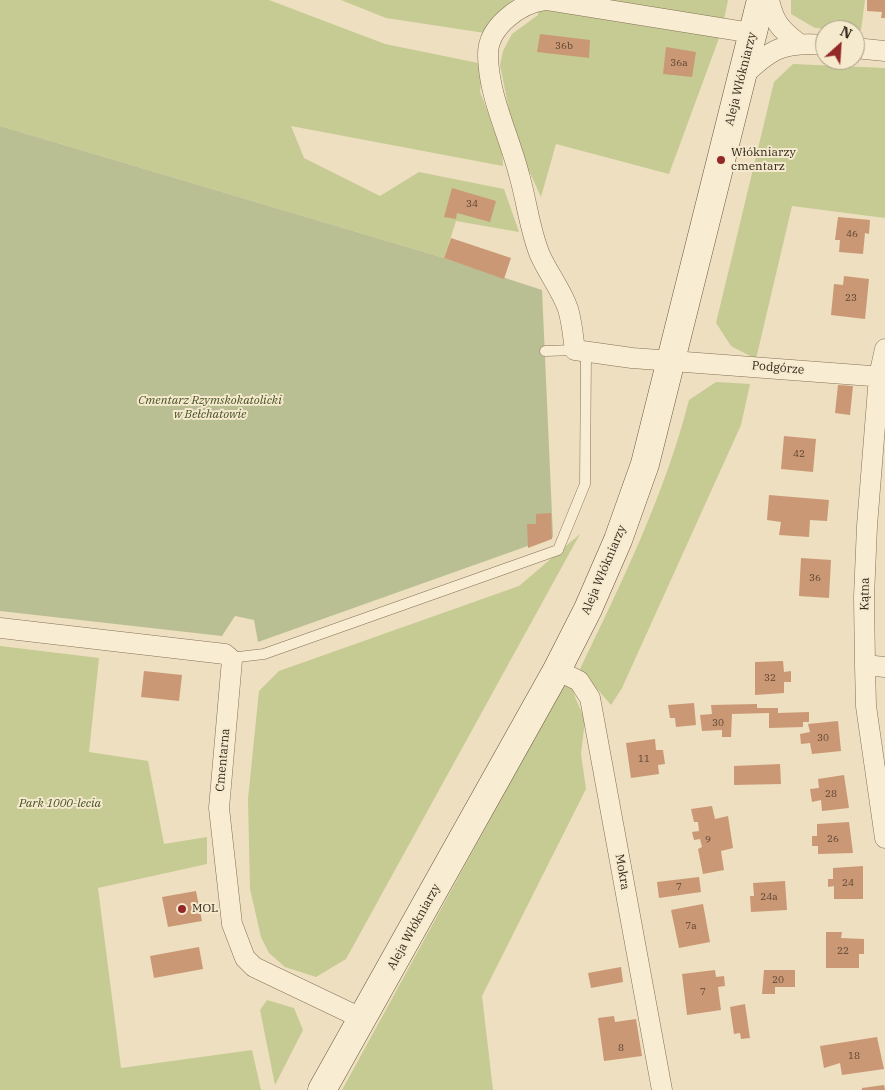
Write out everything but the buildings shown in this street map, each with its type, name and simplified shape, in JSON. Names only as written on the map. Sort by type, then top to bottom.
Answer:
[{"type":"main road","name":"Aleja Włókniarzy","points":[[322,1090],[557,670],[588,609],[618,540],[644,464],[761,0]]},
{"type":"street","points":[[580,351],[568,308],[546,269],[534,240],[520,177],[496,101],[488,52],[494,33],[520,9],[542,0],[752,33]]},
{"type":"street","points":[[768,0],[772,17],[782,30],[798,43]]},
{"type":"street","points":[[740,79],[762,57],[798,43],[815,44]]},
{"type":"street","points":[[865,49],[885,51]]},
{"type":"street","name":"Kątna","points":[[885,349],[867,535],[864,597],[866,706],[885,838]]},
{"type":"street","name":"Podgórze","points":[[580,351],[882,377]]},
{"type":"street","points":[[0,628],[225,654],[232,660]]},
{"type":"street","name":"Cmentarna","points":[[232,660],[219,808],[232,924],[245,958],[254,967],[363,1019]]},
{"type":"street","points":[[865,665],[885,667]]},
{"type":"street","name":"Mokra","points":[[557,670],[579,681],[590,698],[662,1090]]},
{"type":"lane","points":[[232,660],[238,656],[264,654],[558,550],[585,484],[580,351],[545,351]]},
{"type":"green space","points":[[0,0],[269,0],[385,44],[483,64],[480,92],[502,148],[503,166],[291,126],[304,158],[380,196],[419,172],[504,189],[519,232],[456,221],[444,258],[0,126]]},
{"type":"green space","points":[[341,0],[510,0],[519,2],[485,33],[386,18]]},
{"type":"green space","points":[[538,0],[728,0],[722,30],[669,174],[556,144],[541,197],[515,140],[500,65],[503,51],[512,34],[538,15]]},
{"type":"green space","points":[[791,0],[865,0],[862,20],[815,20],[815,28],[791,14]]},
{"type":"green space","points":[[793,64],[815,65],[815,70],[885,68],[885,218],[792,206],[756,359],[731,346],[716,323],[774,82]]},
{"type":"green space","name":"Cmentarz Rzymskokatolicki w Bełchatowie","points":[[0,126],[444,258],[542,290],[553,537],[258,642],[254,620],[235,616],[222,636],[0,611]]},
{"type":"green space","points":[[716,382],[750,384],[741,425],[622,688],[611,705],[580,669],[627,570],[655,503],[668,469],[689,400]]},
{"type":"green space","points":[[580,534],[346,959],[316,977],[285,967],[269,953],[261,937],[250,889],[248,799],[259,691],[279,671],[519,586]]},
{"type":"green space","name":"Park 1000-lecia","points":[[0,646],[99,658],[89,752],[148,761],[164,844],[207,837],[207,864],[98,888],[121,1068],[252,1050],[261,1090],[0,1090]]},
{"type":"green space","points":[[569,675],[575,697],[585,720],[581,754],[586,789],[482,996],[493,1090],[342,1090]]},
{"type":"green space","points":[[267,1000],[294,1008],[303,1030],[275,1085],[260,1010]]},
{"type":"place","name":"Włókniarzy cmentarz","points":[[721,160]]},
{"type":"place","name":"MOL","points":[[182,909]]}]
